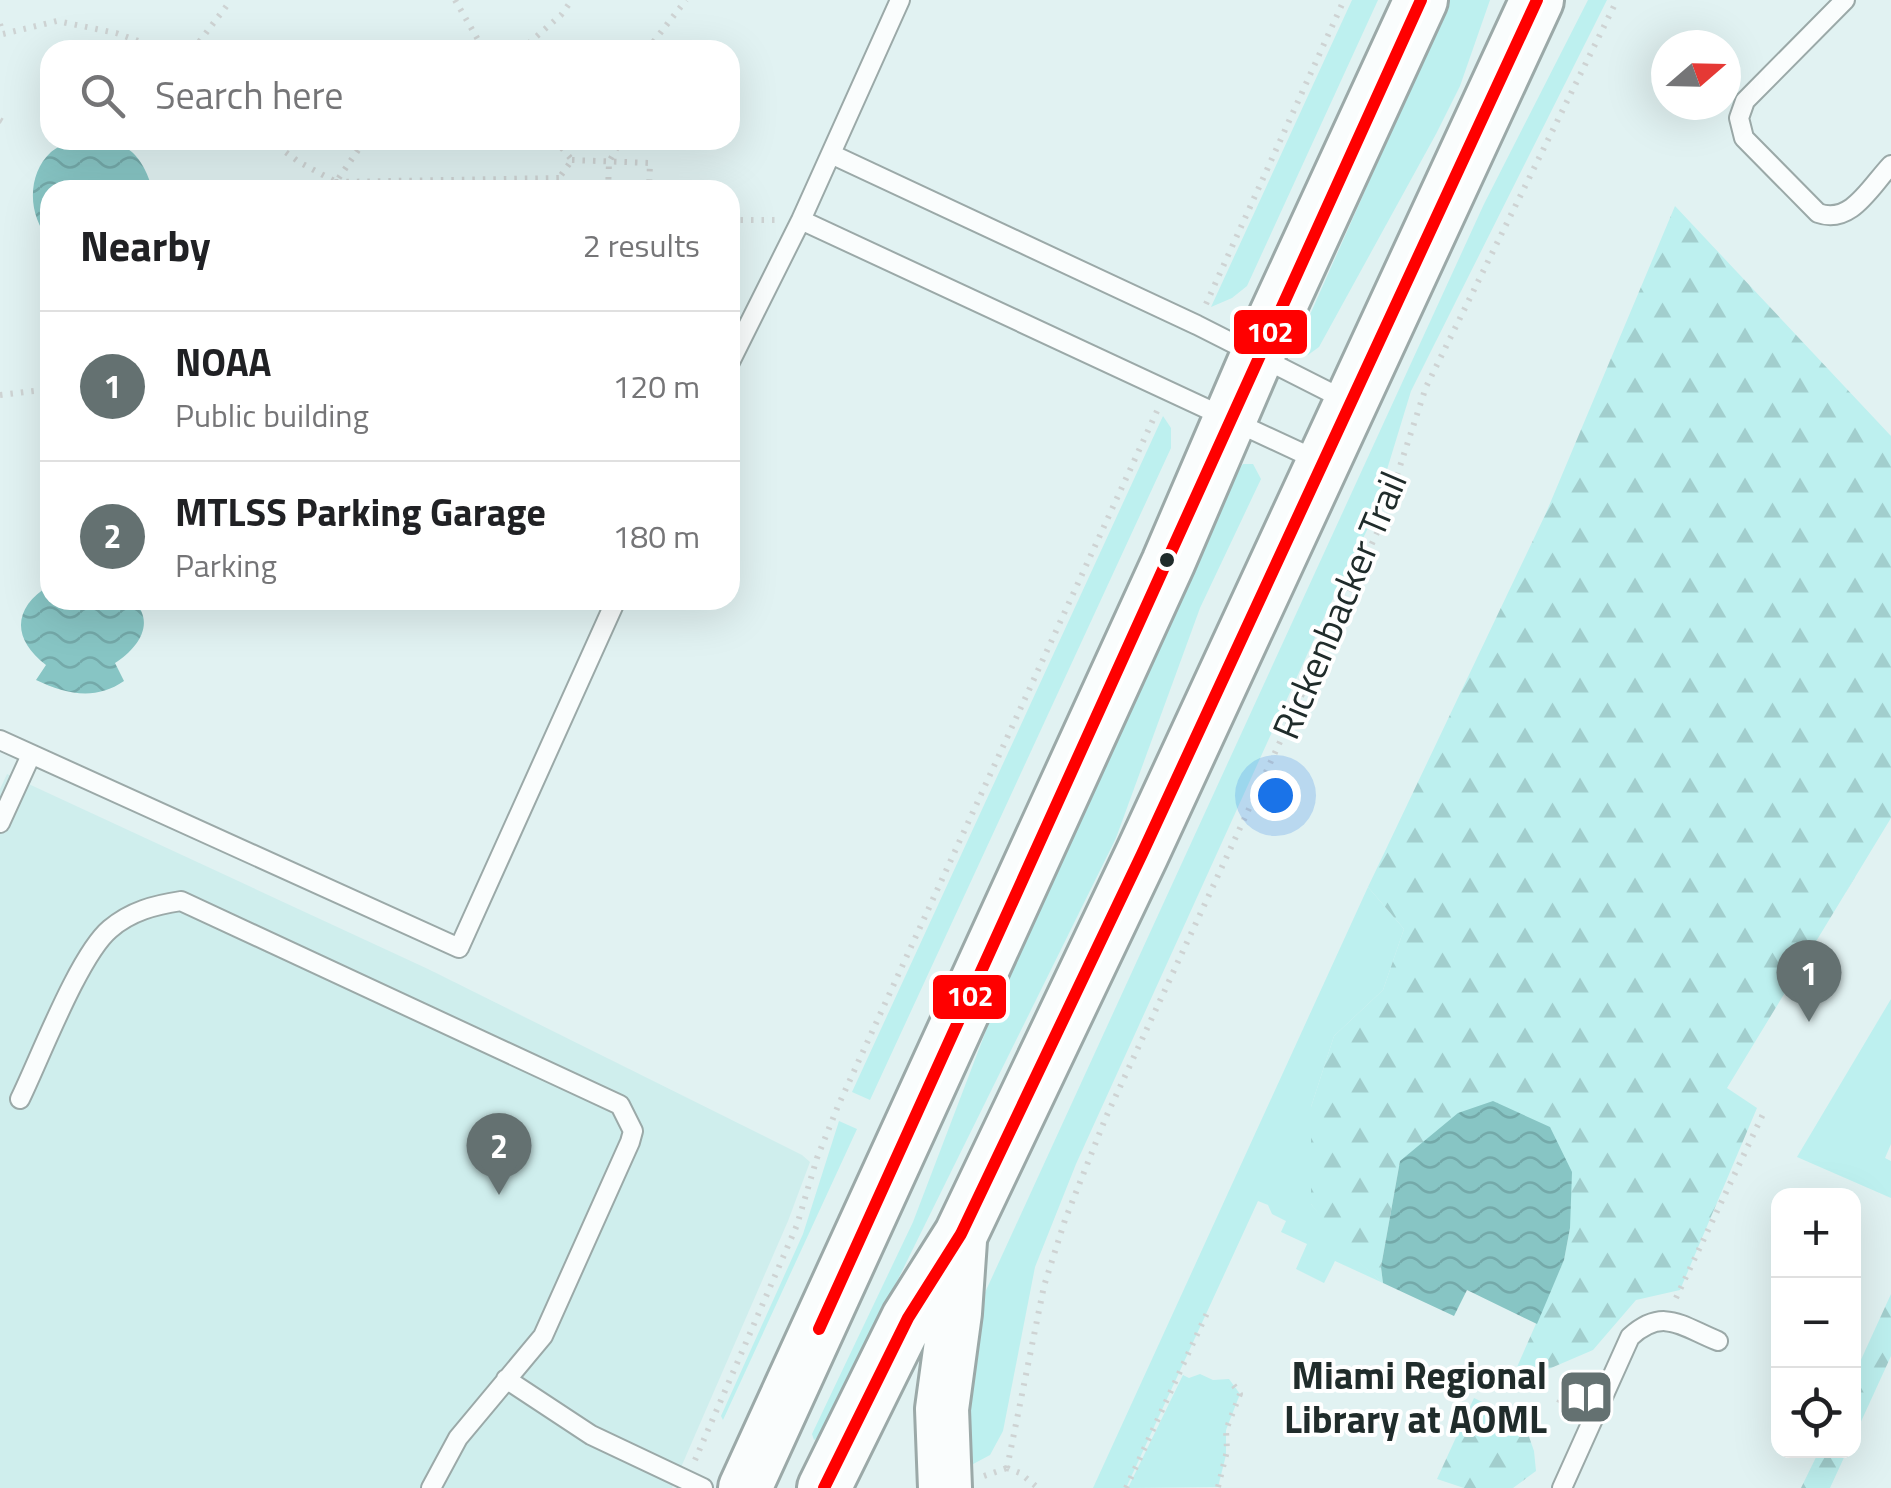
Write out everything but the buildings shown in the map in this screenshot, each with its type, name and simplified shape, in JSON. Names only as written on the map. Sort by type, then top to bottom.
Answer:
[{"type":"main road","points":[[745,1488],[1421,0]]},
{"type":"main road","points":[[824,1488],[908,1318],[961,1234],[1537,0]]},
{"type":"main road","points":[[945,1488],[942,1409],[961,1234]]},
{"type":"lane","points":[[740,342],[801,220],[900,0]]},
{"type":"lane","points":[[1845,0],[1745,101],[1739,118],[1744,138],[1818,212],[1831,218],[1846,215],[1891,165]]},
{"type":"lane","points":[[831,154],[1197,325],[1352,403]]},
{"type":"lane","points":[[801,220],[1323,463]]},
{"type":"lane","points":[[0,740],[459,948],[611,610]]},
{"type":"lane","points":[[0,823],[30,755]]},
{"type":"lane","points":[[20,1099],[96,942],[127,916],[181,901],[609,1098],[627,1114],[633,1131],[630,1142],[543,1336],[458,1438],[431,1488]]},
{"type":"lane","points":[[1562,1488],[1630,1337],[1646,1322],[1664,1320],[1718,1341]]},
{"type":"lane","points":[[506,1379],[591,1435],[703,1488]]},
{"type":"path","points":[[201,40],[231,0]]},
{"type":"path","points":[[455,0],[478,40]]},
{"type":"path","points":[[533,40],[562,15],[572,0]]},
{"type":"path","points":[[655,40],[686,0]]},
{"type":"path","points":[[1197,325],[1344,0]]},
{"type":"path","name":"Rickenbacker Trail","points":[[1038,1488],[1020,1473],[1006,1468],[1044,1286],[1065,1220],[1106,1117],[1382,524],[1426,387],[1618,0]]},
{"type":"path","points":[[0,24],[4,34],[57,21],[135,40]]},
{"type":"path","points":[[283,150],[332,180]]},
{"type":"path","points":[[337,180],[359,150]]},
{"type":"path","points":[[563,150],[572,160],[650,163],[649,180]]},
{"type":"path","points":[[609,180],[616,150]]},
{"type":"path","points":[[448,180],[559,178],[572,160]]},
{"type":"path","points":[[740,220],[801,220]]},
{"type":"path","points":[[701,1446],[790,1243],[838,1106],[1168,389]]},
{"type":"path","points":[[0,395],[40,390]]},
{"type":"path","points":[[1665,1300],[1679,1298],[1764,1112]]},
{"type":"path","points":[[1126,1488],[1207,1313]]},
{"type":"path","points":[[1558,1402],[1567,1385],[1583,1380],[1590,1366]]},
{"type":"path","points":[[1218,1487],[1227,1451],[1226,1430],[1240,1394],[1229,1379]]},
{"type":"path","points":[[706,1432],[715,1436]]},
{"type":"shaded area","points":[[7,774],[428,969],[810,1162],[672,1488],[0,1488],[0,789]]},
{"type":"green space","points":[[1352,0],[1378,0],[1247,286],[1211,307]]},
{"type":"green space","points":[[1450,0],[1490,0],[1460,86],[1319,347],[1308,355],[1301,351],[1300,337]]},
{"type":"green space","points":[[1588,0],[1607,0],[1411,391],[1371,522],[1076,1164],[1035,1267],[1003,1431],[990,1455],[962,1470],[977,1310],[1484,204]]},
{"type":"green space","points":[[1675,206],[1891,436],[1891,818],[1727,1088],[1757,1108],[1680,1290],[1636,1300],[1593,1350],[1544,1371],[1517,1367],[1564,1260],[1570,1228],[1400,1161],[1381,1267],[1383,1283],[1350,1255],[1311,1204],[1311,1107],[1334,1036],[1383,990],[1404,929],[1368,887],[1546,513]]},
{"type":"green space","points":[[1163,416],[1171,428],[1171,448],[870,1100],[852,1092]]},
{"type":"green space","points":[[1243,464],[1253,464],[1261,479],[1200,608],[1116,838],[820,1437],[814,1440],[812,1434],[913,1222],[1008,973],[1233,477]]},
{"type":"green space","points":[[1368,887],[1404,929],[1383,990],[1334,1036],[1311,1107],[1311,1204],[1359,1262],[1383,1283],[1335,1261],[1324,1283],[1296,1269],[1307,1244],[1281,1232],[1286,1221],[1258,1201],[1126,1488],[1093,1488]]},
{"type":"green space","points":[[1891,999],[1891,1144],[1885,1158],[1891,1161],[1891,1198],[1797,1157]]},
{"type":"green space","points":[[839,1121],[857,1129],[723,1420],[721,1416],[803,1234]]},
{"type":"green space","points":[[1891,1294],[1891,1356],[1861,1422],[1861,1360]]},
{"type":"green space","points":[[1200,1374],[1213,1380],[1229,1379],[1240,1394],[1226,1430],[1226,1455],[1218,1487],[1128,1488],[1183,1375],[1189,1378]]},
{"type":"green space","points":[[1474,1398],[1512,1416],[1511,1421],[1526,1428],[1536,1471],[1513,1488],[1464,1488],[1437,1479]]},
{"type":"green space","points":[[1816,1458],[1844,1458],[1830,1488],[1801,1488]]},
{"type":"water","points":[[129,150],[141,162],[149,180],[40,180],[40,226],[34,208],[34,184],[51,152]]},
{"type":"water","points":[[38,594],[40,610],[140,610],[144,626],[141,635],[115,663],[124,681],[102,691],[80,693],[36,680],[46,665],[27,645],[21,624],[23,614]]},
{"type":"water","points":[[1493,1101],[1550,1127],[1572,1172],[1570,1228],[1564,1260],[1537,1324],[1467,1290],[1454,1316],[1383,1283],[1381,1267],[1400,1161],[1458,1113]]},
{"type":"transit line","name":"102","points":[[819,1329],[1421,0]]},
{"type":"transit line","name":"102","points":[[824,1488],[908,1318],[961,1234],[1142,854],[1537,0]]},
{"type":"place","name":"NOAA","points":[[1809,1022]]},
{"type":"place","name":"MTLSS Parking Garage","points":[[499,1195]]},
{"type":"place","name":"Miami Regional Library at AOML","points":[[1586,1397]]}]
